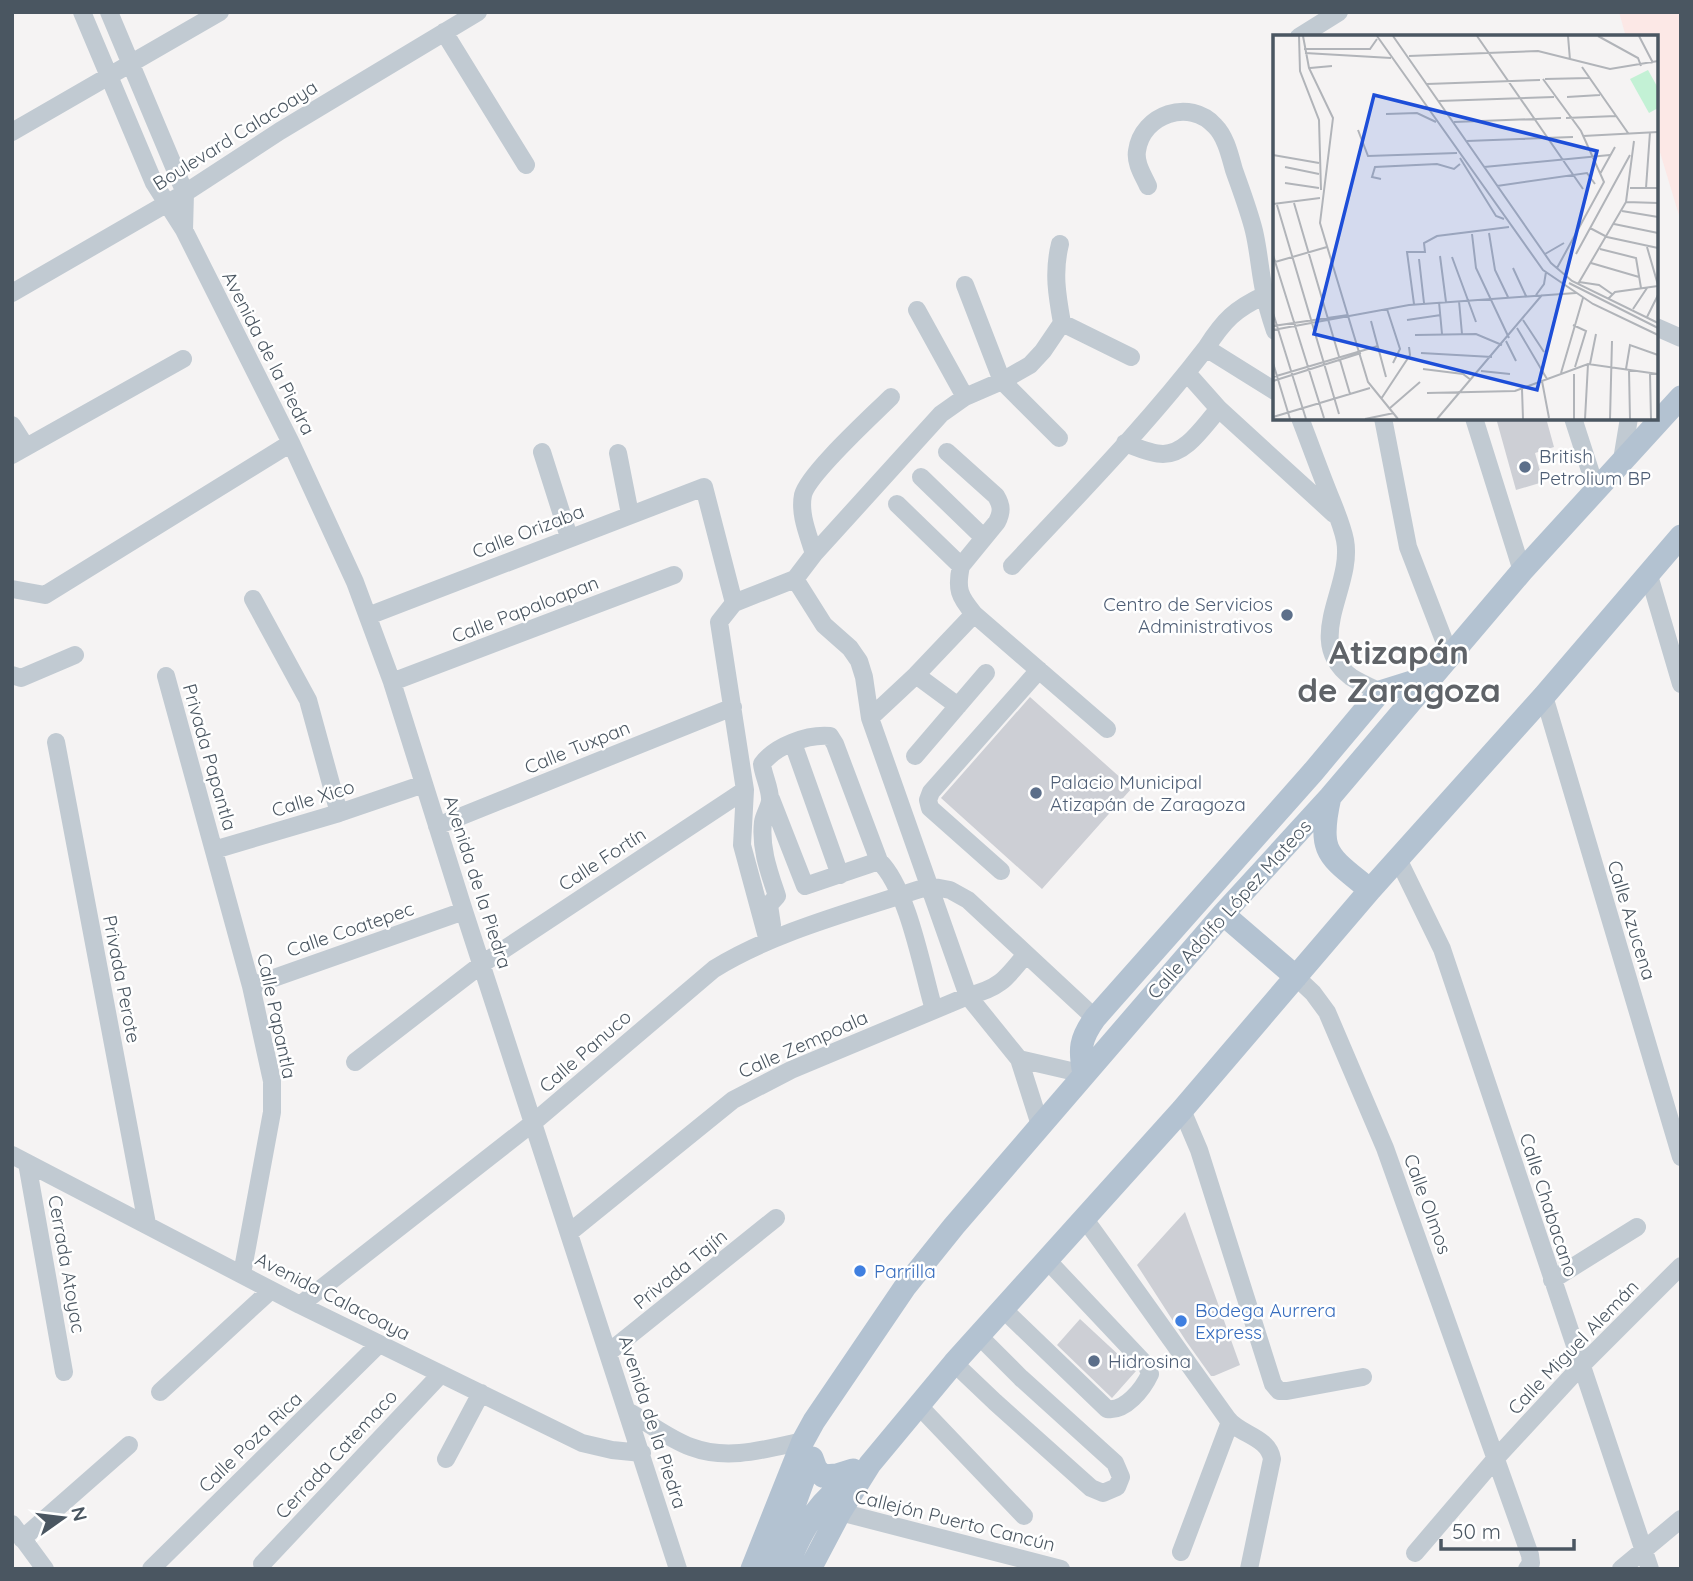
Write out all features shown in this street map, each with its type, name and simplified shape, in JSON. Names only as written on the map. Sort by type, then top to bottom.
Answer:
[{"type":"main road","name":"Calle Adolfo López Mateos","points":[[810,1440],[905,1287],[1040,1125],[1223,914],[1330,797],[1522,571],[1681,397]]},
{"type":"main road","points":[[810,1569],[840,1512],[870,1464],[954,1363],[1182,1110],[1370,890],[1544,696],[1681,536]]},
{"type":"main road","points":[[1084,1074],[1080,1052],[1085,1033],[1095,1018],[1314,772],[1380,692],[1432,676]]},
{"type":"main road","points":[[1314,772],[1380,738]]},
{"type":"main road","points":[[1330,797],[1323,826],[1323,839],[1328,852],[1370,890]]},
{"type":"main road","points":[[1223,914],[1296,977]]},
{"type":"main road","points":[[810,1440],[816,1469],[827,1476],[870,1464]]},
{"type":"main road","points":[[752,1569],[810,1440]]},
{"type":"main road","points":[[771,1569],[810,1440]]},
{"type":"main road","points":[[785,1569],[812,1514],[834,1490],[870,1464]]},
{"type":"street","name":"Avenida de la Piedra","points":[[82,12],[154,183],[184,230],[291,443],[355,582],[392,682],[678,1569]]},
{"type":"street","points":[[110,12],[185,192]]},
{"type":"street","points":[[12,132],[220,12]]},
{"type":"street","name":"Boulevard Calacoaya","points":[[12,293],[185,192],[280,131],[478,12]]},
{"type":"street","points":[[1302,35],[1339,12]]},
{"type":"street","points":[[444,32],[526,165]]},
{"type":"street","points":[[1148,186],[1139,168],[1136,153],[1140,139],[1150,127],[1168,113],[1185,110],[1201,114],[1216,126],[1227,146],[1253,228],[1273,324]]},
{"type":"street","name":"Avenida de la Piedra","points":[[184,230],[185,192]]},
{"type":"street","points":[[771,940],[742,845],[745,790],[719,622],[734,603],[795,579],[814,554],[941,414],[965,397],[1002,382],[1030,365],[1043,351],[1062,323],[1055,286],[1055,265],[1060,244]]},
{"type":"street","points":[[965,285],[1002,382],[1059,438]]},
{"type":"street","points":[[1012,566],[1187,373],[1223,322],[1241,306],[1265,295]]},
{"type":"street","points":[[917,310],[965,397]]},
{"type":"street","points":[[1062,323],[1130,357]]},
{"type":"street","points":[[1658,328],[1681,338]]},
{"type":"street","points":[[1206,348],[1273,390]]},
{"type":"street","points":[[12,425],[19,451],[183,359]]},
{"type":"street","points":[[1187,373],[1219,409],[1337,516]]},
{"type":"street","points":[[814,554],[803,516],[803,495],[813,477],[891,397]]},
{"type":"street","points":[[1125,443],[1161,455],[1173,453],[1186,446],[1219,409]]},
{"type":"street","points":[[1301,420],[1345,540],[1347,563],[1332,611],[1329,634],[1335,658],[1350,676],[1380,692]]},
{"type":"street","points":[[1383,420],[1408,547],[1450,656]]},
{"type":"street","points":[[1475,420],[1522,571]]},
{"type":"street","points":[[1574,420],[1596,489]]},
{"type":"street","points":[[1622,460],[1629,420]]},
{"type":"street","points":[[12,589],[45,595],[291,443]]},
{"type":"street","points":[[542,452],[569,537]]},
{"type":"street","points":[[947,452],[996,496],[1000,504],[1001,514],[997,522],[961,566],[957,583],[962,599],[974,614],[1107,729]]},
{"type":"street","points":[[618,453],[630,514]]},
{"type":"street","points":[[921,477],[984,538]]},
{"type":"street","name":"Calle Orizaba","points":[[368,616],[704,487],[734,603]]},
{"type":"street","points":[[897,504],[961,566]]},
{"type":"street","points":[[1648,572],[1681,684]]},
{"type":"street","name":"Calle Papaloapan","points":[[392,682],[674,576]]},
{"type":"street","points":[[795,579],[824,625],[850,648],[859,661],[870,718],[968,996],[1019,1059],[1040,1125]]},
{"type":"street","points":[[253,599],[308,701],[339,813]]},
{"type":"street","points":[[870,718],[916,675],[974,614]]},
{"type":"street","points":[[12,675],[21,678],[75,655]]},
{"type":"street","points":[[1000,872],[930,808],[928,800],[931,792],[1039,670]]},
{"type":"street","points":[[915,756],[986,673]]},
{"type":"street","points":[[916,675],[958,706]]},
{"type":"street","name":"Privada Papantla","points":[[166,676],[214,850]]},
{"type":"street","name":"Calle Azucena","points":[[1544,696],[1681,1157]]},
{"type":"street","name":"Calle Tuxpan","points":[[437,826],[733,707]]},
{"type":"street","points":[[805,887],[763,777],[762,764],[769,754],[793,743],[819,735],[830,736],[878,861],[890,871],[902,895],[934,1010]]},
{"type":"street","name":"Privada Perote","points":[[56,742],[147,1224]]},
{"type":"street","points":[[793,743],[840,875]]},
{"type":"street","name":"Calle Xico","points":[[214,850],[339,813],[424,783]]},
{"type":"street","name":"Calle Fortín","points":[[355,1062],[482,964],[745,790]]},
{"type":"street","points":[[771,799],[763,821],[763,842],[766,863],[777,896]]},
{"type":"street","name":"Calle Papantla","points":[[214,850],[251,986],[272,1081],[272,1112],[242,1274]]},
{"type":"street","name":"Calle Chabacano","points":[[1398,859],[1442,949],[1650,1569]]},
{"type":"street","points":[[771,940],[769,905],[777,896],[878,861]]},
{"type":"street","points":[[929,886],[950,890],[968,900],[1095,1018]]},
{"type":"street","name":"Calle Panuco","points":[[300,1306],[534,1122],[714,968],[740,952],[771,940],[929,886]]},
{"type":"street","name":"Calle Coatepec","points":[[251,986],[464,911]]},
{"type":"street","name":"Calle Zempoala","points":[[570,1232],[733,1100],[782,1074],[968,996],[989,991],[1003,983],[1026,954]]},
{"type":"street","name":"Calle Olmos","points":[[1296,977],[1313,993],[1327,1012],[1385,1148],[1497,1457],[1530,1555],[1531,1563],[1527,1569]]},
{"type":"street","points":[[1019,1059],[1084,1074]]},
{"type":"street","points":[[1182,1110],[1199,1150],[1273,1384],[1279,1391],[1287,1391],[1363,1377]]},
{"type":"street","name":"Avenida Calacoaya","points":[[20,1159],[300,1306],[582,1443],[642,1453]]},
{"type":"street","name":"Cerrada Atoyac","points":[[20,1159],[64,1372]]},
{"type":"street","name":"Privada Tajín","points":[[609,1352],[776,1218]]},
{"type":"street","points":[[1084,1218],[1230,1423],[1266,1445],[1271,1452],[1272,1459],[1249,1569]]},
{"type":"street","points":[[1552,1280],[1637,1227]]},
{"type":"street","points":[[1003,1310],[1107,1409],[1114,1410],[1125,1405],[1146,1383],[1150,1374],[1147,1366],[1047,1260]]},
{"type":"street","name":"Calle Miguel Alemán","points":[[1415,1553],[1581,1365],[1681,1266]]},
{"type":"street","points":[[160,1392],[271,1290]]},
{"type":"street","points":[[954,1363],[1091,1488],[1103,1493],[1116,1487],[1121,1477],[1115,1463],[979,1336]]},
{"type":"street","name":"Calle Poza Rica","points":[[151,1569],[379,1344]]},
{"type":"street","name":"Cerrada Catemaco","points":[[262,1564],[441,1374]]},
{"type":"street","points":[[446,1459],[481,1393]]},
{"type":"street","points":[[919,1406],[1024,1516]]},
{"type":"street","points":[[629,1412],[691,1447],[720,1453],[746,1453],[810,1440]]},
{"type":"street","points":[[1181,1552],[1230,1423]]},
{"type":"street","points":[[22,1539],[129,1445]]},
{"type":"street","name":"Callejón Puerto Cancún","points":[[840,1512],[1060,1569]]},
{"type":"street","points":[[1621,1569],[1681,1519]]},
{"type":"street","points":[[12,1524],[44,1569]]},
{"type":"shaded area","points":[[1619,12],[1681,12],[1681,222],[1658,146],[1658,35],[1625,35]]},
{"type":"building","name":"British Petrolium BP","points":[[1497,420],[1547,420],[1554,447],[1535,453],[1543,482],[1516,490]]},
{"type":"building","name":"Palacio Municipal Atizapán de Zaragoza","points":[[1030,697],[1132,788],[1042,889],[941,798]]},
{"type":"building","points":[[1185,1212],[1240,1365],[1214,1376],[1211,1376],[1186,1341],[1137,1265]]},
{"type":"building","name":"Hidrosina","points":[[1080,1319],[1136,1371],[1112,1398],[1057,1345]]},
{"type":"place","name":"British Petrolium BP","points":[[1525,467]]},
{"type":"place","name":"Centro de Servicios Administrativos","points":[[1287,615]]},
{"type":"place","name":"Palacio Municipal Atizapán de Zaragoza","points":[[1036,793]]},
{"type":"place","name":"Parrilla","points":[[860,1271]]},
{"type":"place","name":"Bodega Aurrera Express","points":[[1181,1321]]},
{"type":"place","name":"Hidrosina","points":[[1094,1361]]},
{"type":"district","name":"Atizapán de Zaragoza","points":[[1399,671]]}]
